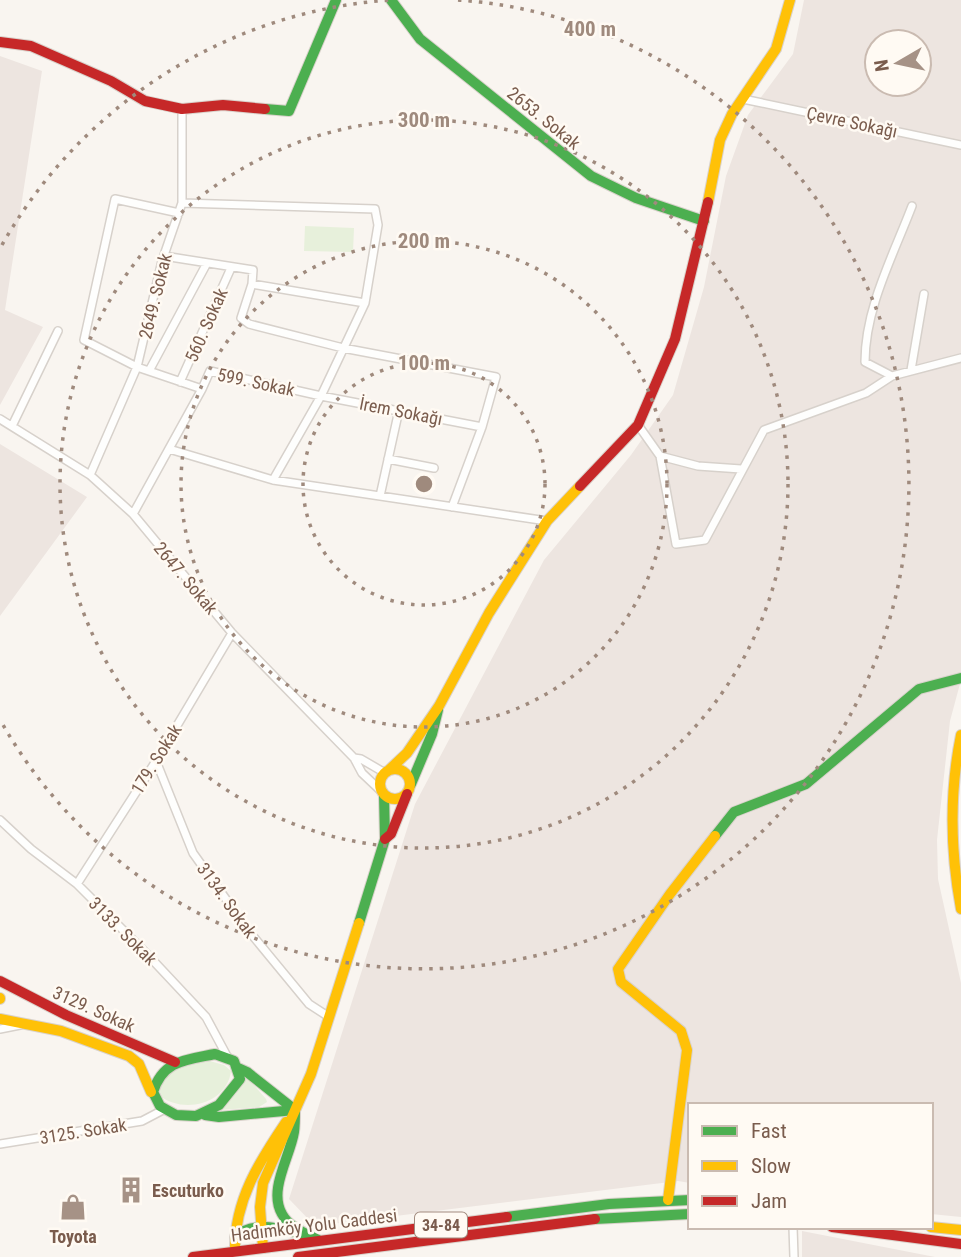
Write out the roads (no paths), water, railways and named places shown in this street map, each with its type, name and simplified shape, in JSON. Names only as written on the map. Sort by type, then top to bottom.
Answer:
[{"type":"main road","points":[[0,42],[31,46],[111,81],[145,101],[182,109],[223,105],[289,111],[336,0]]},
{"type":"main road","name":"2653. Sokak","points":[[391,0],[420,39],[591,176],[636,198],[704,221]]},
{"type":"main road","points":[[261,1252],[260,1207],[263,1183],[311,1074],[385,839],[380,781],[407,753],[439,706],[489,613],[547,522],[638,425],[675,339],[704,221],[720,140],[732,114],[776,49],[787,1]]},
{"type":"main road","points":[[668,1200],[687,1051],[681,1031],[621,982],[618,969],[670,894],[734,811],[806,784],[919,689],[961,678]]},
{"type":"main road","points":[[385,839],[391,834],[432,734],[439,706]]},
{"type":"main road","points":[[961,736],[953,818],[953,850],[961,909]]},
{"type":"main road","points":[[383,793],[393,800],[409,789],[410,779],[403,771],[387,771]]},
{"type":"main road","name":"3129. Sokak","points":[[0,981],[66,1015],[176,1062]]},
{"type":"main road","points":[[0,1018],[61,1031],[129,1056],[139,1064],[148,1079],[156,1104],[175,1116],[219,1117],[295,1110]]},
{"type":"main road","points":[[151,1092],[155,1079],[176,1062],[199,1055],[215,1054],[234,1060],[240,1079],[222,1105],[205,1115]]},
{"type":"main road","points":[[236,1067],[247,1072],[295,1110]]},
{"type":"main road","points":[[295,1110],[294,1131],[279,1181],[277,1199],[282,1215],[304,1234]]},
{"type":"main road","points":[[236,1254],[235,1237],[241,1207],[252,1178],[295,1110]]},
{"type":"main road","name":"Hadımköy Yolu Caddesi","points":[[193,1257],[261,1252],[320,1241],[598,1206],[688,1200]]},
{"type":"main road","name":"Hadımköy Yolu Caddesi","points":[[298,1257],[603,1218],[688,1214]]},
{"type":"main road","points":[[933,1227],[961,1230]]},
{"type":"main road","points":[[235,1237],[246,1228],[262,1228],[304,1234],[320,1241]]},
{"type":"main road","points":[[847,1229],[961,1244]]},
{"type":"street","name":"Çevre Sokağı","points":[[743,99],[961,145]]},
{"type":"street","name":"2649. Sokak","points":[[90,475],[137,366],[164,256],[182,203],[182,109]]},
{"type":"street","points":[[133,514],[202,390],[137,366],[85,341],[115,199],[178,213]]},
{"type":"street","points":[[182,203],[375,209],[378,225],[365,303],[321,396],[274,480]]},
{"type":"street","points":[[892,376],[865,362],[865,346],[870,318],[912,206]]},
{"type":"street","points":[[164,256],[253,270],[252,284],[241,318],[249,324],[343,348],[496,377],[482,427],[453,507]]},
{"type":"street","points":[[149,370],[207,263]]},
{"type":"street","name":"560. Sokak","points":[[180,382],[231,268]]},
{"type":"street","points":[[252,284],[365,303]]},
{"type":"street","points":[[911,370],[924,294]]},
{"type":"street","points":[[12,426],[58,331]]},
{"type":"street","points":[[638,425],[660,456],[676,544],[705,540],[764,430],[866,393],[892,376],[961,358]]},
{"type":"street","name":"599. Sokak","points":[[202,390],[210,371],[321,396]]},
{"type":"street","name":"İrem Sokağı","points":[[321,396],[482,427]]},
{"type":"street","points":[[380,496],[399,410]]},
{"type":"street","name":"2647. Sokak","points":[[0,419],[90,475],[133,514],[232,633],[354,758]]},
{"type":"street","points":[[169,449],[274,480],[547,522]]},
{"type":"street","points":[[660,456],[698,466],[741,470]]},
{"type":"street","points":[[388,459],[434,468]]},
{"type":"street","name":"179. Sokak","points":[[77,884],[156,761],[232,633]]},
{"type":"street","points":[[354,758],[387,771]]},
{"type":"street","points":[[354,758],[362,773],[383,793]]},
{"type":"street","name":"3134. Sokak","points":[[156,761],[193,853],[247,930],[309,1004],[328,1017]]},
{"type":"street","name":"3133. Sokak","points":[[0,820],[31,849],[77,884],[206,1017],[228,1058]]},
{"type":"street","points":[[0,1029],[29,1023]]},
{"type":"street","name":"3125. Sokak","points":[[0,1144],[142,1121],[163,1110]]},
{"type":"street","points":[[793,1229],[794,1257]]},
{"type":"place","name":"Escuturko","points":[[131,1190]]},
{"type":"place","name":"Toyota","points":[[73,1207]]}]
